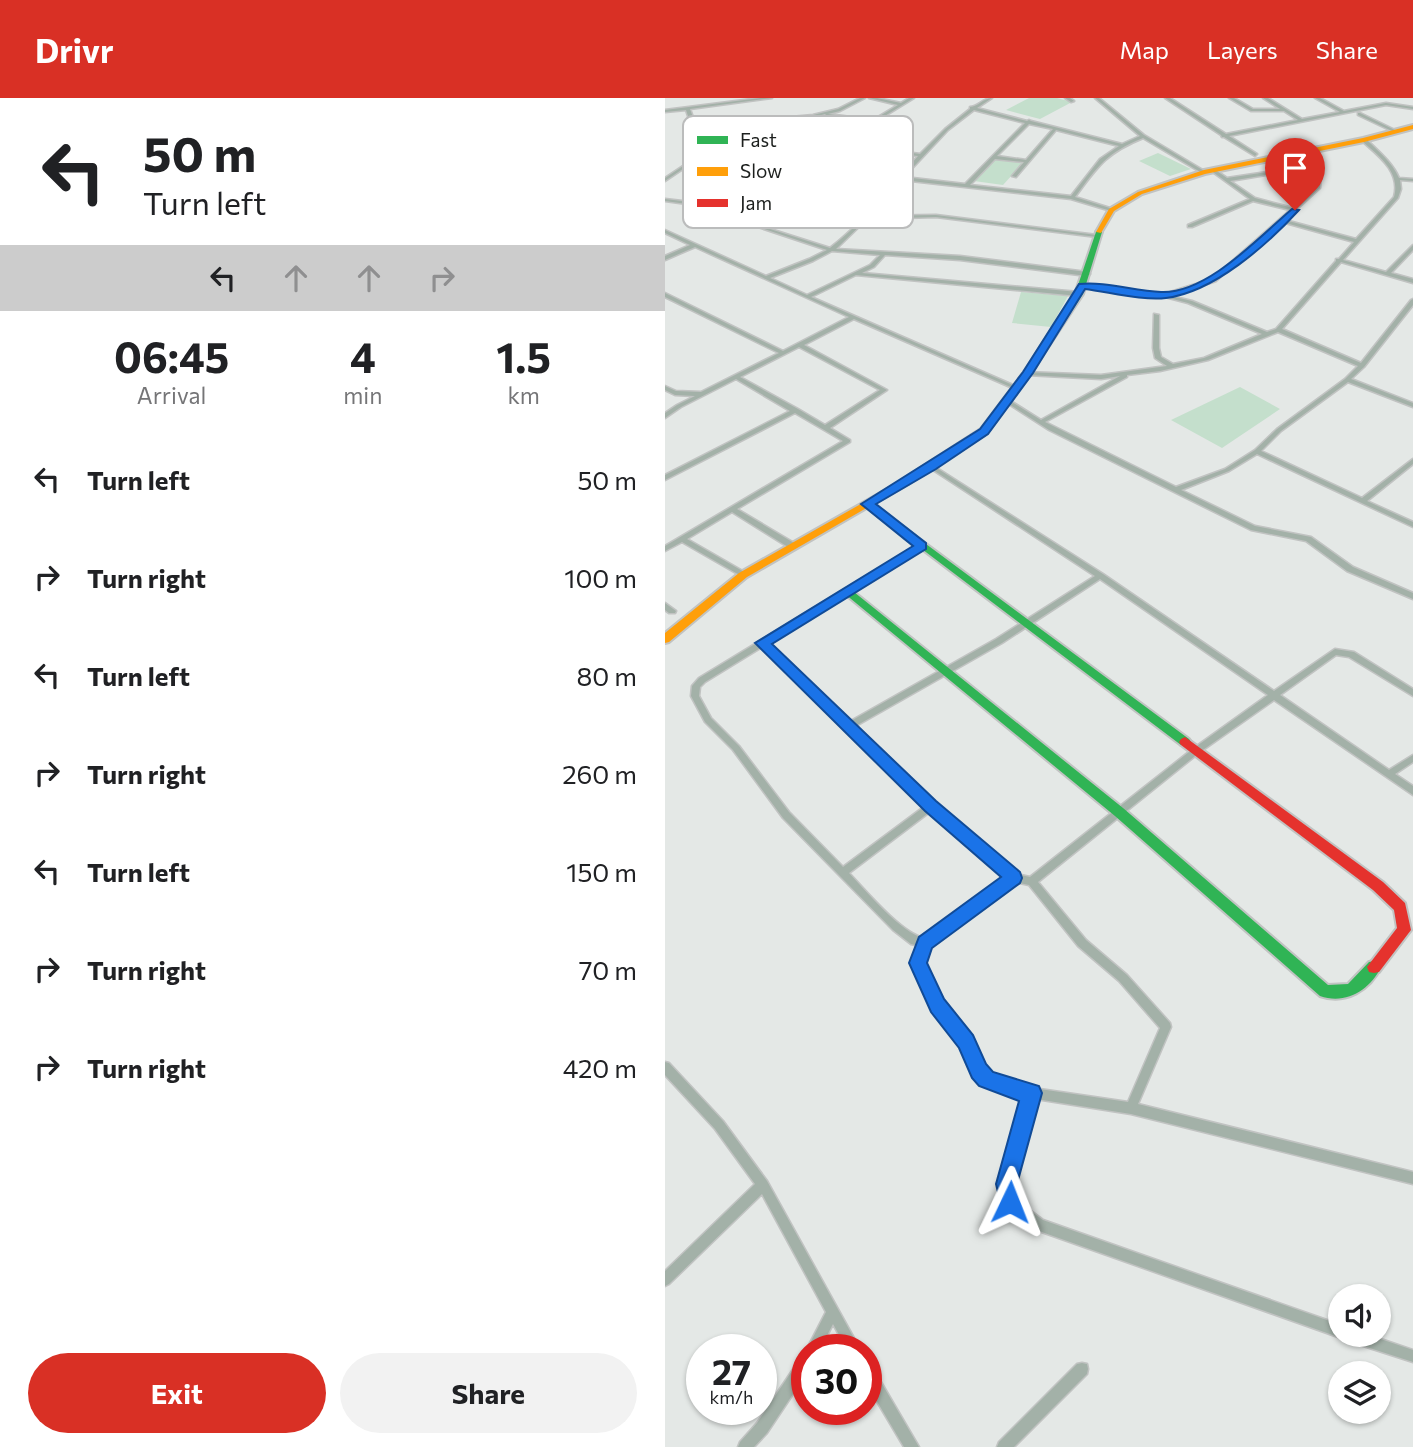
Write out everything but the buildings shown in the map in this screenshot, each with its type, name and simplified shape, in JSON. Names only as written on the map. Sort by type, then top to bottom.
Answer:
[{"type":"street","points":[[665,111],[770,98]]},
{"type":"street","points":[[813,116],[847,107],[863,98]]},
{"type":"street","points":[[871,98],[899,104]]},
{"type":"street","points":[[881,116],[912,98]]},
{"type":"street","points":[[913,163],[958,118],[991,98]]},
{"type":"street","points":[[1097,98],[1143,136],[1225,180],[1253,199],[1295,210]]},
{"type":"street","points":[[1167,98],[1255,155]]},
{"type":"street","points":[[1231,98],[1252,110],[1283,110]]},
{"type":"street","points":[[1265,98],[1301,120]]},
{"type":"street","points":[[1317,98],[1342,111]]},
{"type":"street","points":[[1223,136],[1386,104],[1413,108]]},
{"type":"street","points":[[688,108],[690,116]]},
{"type":"street","points":[[971,108],[1121,145]]},
{"type":"street","points":[[1359,114],[1397,132]]},
{"type":"street","points":[[822,115],[830,116]]},
{"type":"street","points":[[966,186],[1029,121]]},
{"type":"street","points":[[665,639],[743,575],[932,467],[984,431],[1017,388],[1083,285],[1097,236],[1111,210],[1152,188],[1208,171],[1364,140],[1413,127]]},
{"type":"street","points":[[1014,176],[1056,128]]},
{"type":"street","points":[[1072,198],[1103,156],[1143,136]]},
{"type":"street","points":[[1027,373],[1101,377],[1174,366],[1206,359],[1278,330],[1396,198],[1399,190],[1398,179],[1388,163],[1364,140]]},
{"type":"street","points":[[1164,296],[1221,275],[1318,188],[1321,179],[1313,166],[1295,153]]},
{"type":"street","points":[[913,154],[921,155]]},
{"type":"street","points":[[993,157],[1027,161]]},
{"type":"street","points":[[1225,180],[1313,166]]},
{"type":"street","points":[[665,180],[683,168]]},
{"type":"street","points":[[1398,179],[1413,180]]},
{"type":"street","points":[[913,180],[1072,198],[1111,210]]},
{"type":"street","points":[[1190,226],[1253,199]]},
{"type":"street","points":[[665,200],[683,202]]},
{"type":"street","points":[[913,217],[936,216],[1097,236]]},
{"type":"street","points":[[1283,221],[1357,241]]},
{"type":"street","points":[[762,228],[832,250],[960,258],[1083,285],[1164,296],[1190,302],[1268,335]]},
{"type":"street","points":[[765,278],[832,250],[856,228]]},
{"type":"street","points":[[665,231],[807,297],[1017,388]]},
{"type":"street","points":[[665,258],[694,245]]},
{"type":"street","points":[[1387,274],[1413,247]]},
{"type":"street","points":[[807,297],[872,266],[883,254]]},
{"type":"street","points":[[1338,260],[1413,281]]},
{"type":"street","points":[[857,274],[1083,285]]},
{"type":"street","points":[[1190,302],[1191,288]]},
{"type":"street","points":[[665,295],[783,353]]},
{"type":"street","points":[[1175,489],[1190,486],[1227,470],[1257,451],[1279,430],[1347,380],[1409,313],[1413,300]]},
{"type":"street","points":[[1156,315],[1158,358],[1174,366]]},
{"type":"street","points":[[665,416],[679,406],[854,317]]},
{"type":"street","points":[[1278,330],[1362,366]]},
{"type":"street","points":[[800,345],[884,390],[827,427]]},
{"type":"street","points":[[1041,422],[1126,374]]},
{"type":"street","points":[[665,549],[848,440],[736,377]]},
{"type":"street","points":[[1347,380],[1413,405]]},
{"type":"street","points":[[665,388],[674,393],[703,394]]},
{"type":"street","points":[[674,393],[679,406]]},
{"type":"street","points":[[1007,401],[1041,422],[1253,528],[1308,539],[1350,569],[1413,596]]},
{"type":"street","points":[[666,477],[796,411]]},
{"type":"street","points":[[1257,451],[1413,525]]},
{"type":"street","points":[[1362,501],[1413,461]]},
{"type":"street","points":[[932,467],[1276,694],[1413,791]]},
{"type":"street","points":[[1190,486],[1191,498]]},
{"type":"street","points":[[849,593],[1119,812],[1325,991],[1341,994],[1356,988],[1405,930],[1400,907],[1378,886],[868,504]]},
{"type":"street","points":[[733,510],[792,545]]},
{"type":"street","points":[[682,539],[743,575]]},
{"type":"street","points":[[922,546],[849,593],[702,680],[696,686],[695,696],[708,720],[736,748],[786,815],[896,927],[915,941],[925,943]]},
{"type":"street","points":[[847,727],[945,673],[1100,576]]},
{"type":"street","points":[[762,643],[931,806],[1014,878],[1032,881],[1082,943],[1123,978],[1166,1027],[1131,1108]]},
{"type":"street","points":[[1032,881],[1197,750],[1335,652],[1342,651],[1367,662],[1413,693]]},
{"type":"street","points":[[1389,774],[1413,758]]},
{"type":"street","points":[[842,873],[931,806]]},
{"type":"street","points":[[1014,878],[925,943],[918,963],[937,1005],[966,1041],[979,1071],[986,1079],[1032,1093],[1131,1108],[1413,1178]]},
{"type":"street","points":[[667,1076],[719,1125],[763,1185],[845,1334]]},
{"type":"street","points":[[1032,1093],[1006,1184],[1010,1202],[1039,1225],[1328,1327]]},
{"type":"street","points":[[665,1280],[763,1185]]},
{"type":"street","points":[[821,1334],[833,1312]]},
{"type":"street","points":[[1385,1347],[1413,1356]]},
{"type":"street","points":[[1004,1447],[1082,1369]]},
{"type":"street","points":[[745,1447],[762,1428],[791,1385]]},
{"type":"street","points":[[882,1397],[912,1447]]},
{"type":"green space","points":[[1029,98],[1057,98],[1072,102],[1040,119],[1006,110]]},
{"type":"green space","points":[[1158,153],[1191,169],[1170,176],[1139,161]]},
{"type":"green space","points":[[997,158],[1024,162],[1003,185],[974,181]]},
{"type":"green space","points":[[1021,292],[1068,296],[1051,327],[1012,323]]},
{"type":"green space","points":[[1240,387],[1280,409],[1222,448],[1171,420]]},
{"type":"traffic: fast","points":[[905,482],[984,431],[1027,373],[1079,294],[1099,232]]},
{"type":"traffic: fast","points":[[868,504],[1185,742]]},
{"type":"traffic: fast","points":[[849,592],[1119,812],[1325,991],[1348,991],[1374,967]]},
{"type":"traffic: slow","points":[[1099,232],[1111,210],[1140,193],[1204,172],[1364,140],[1413,127]]},
{"type":"traffic: slow","points":[[665,639],[743,575],[905,482]]},
{"type":"traffic: jam","points":[[1185,742],[1378,886],[1400,907],[1404,930],[1374,967]]},
{"type":"route","points":[[1010,1202],[1006,1184],[1032,1093],[1012,1090],[986,1079],[979,1071],[972,1050],[937,1005],[918,963],[925,943],[1014,878],[931,806],[762,643],[849,593],[922,546],[868,504],[932,467],[984,431],[1027,373],[1083,286],[1164,296],[1191,288],[1221,275],[1295,210]]}]
